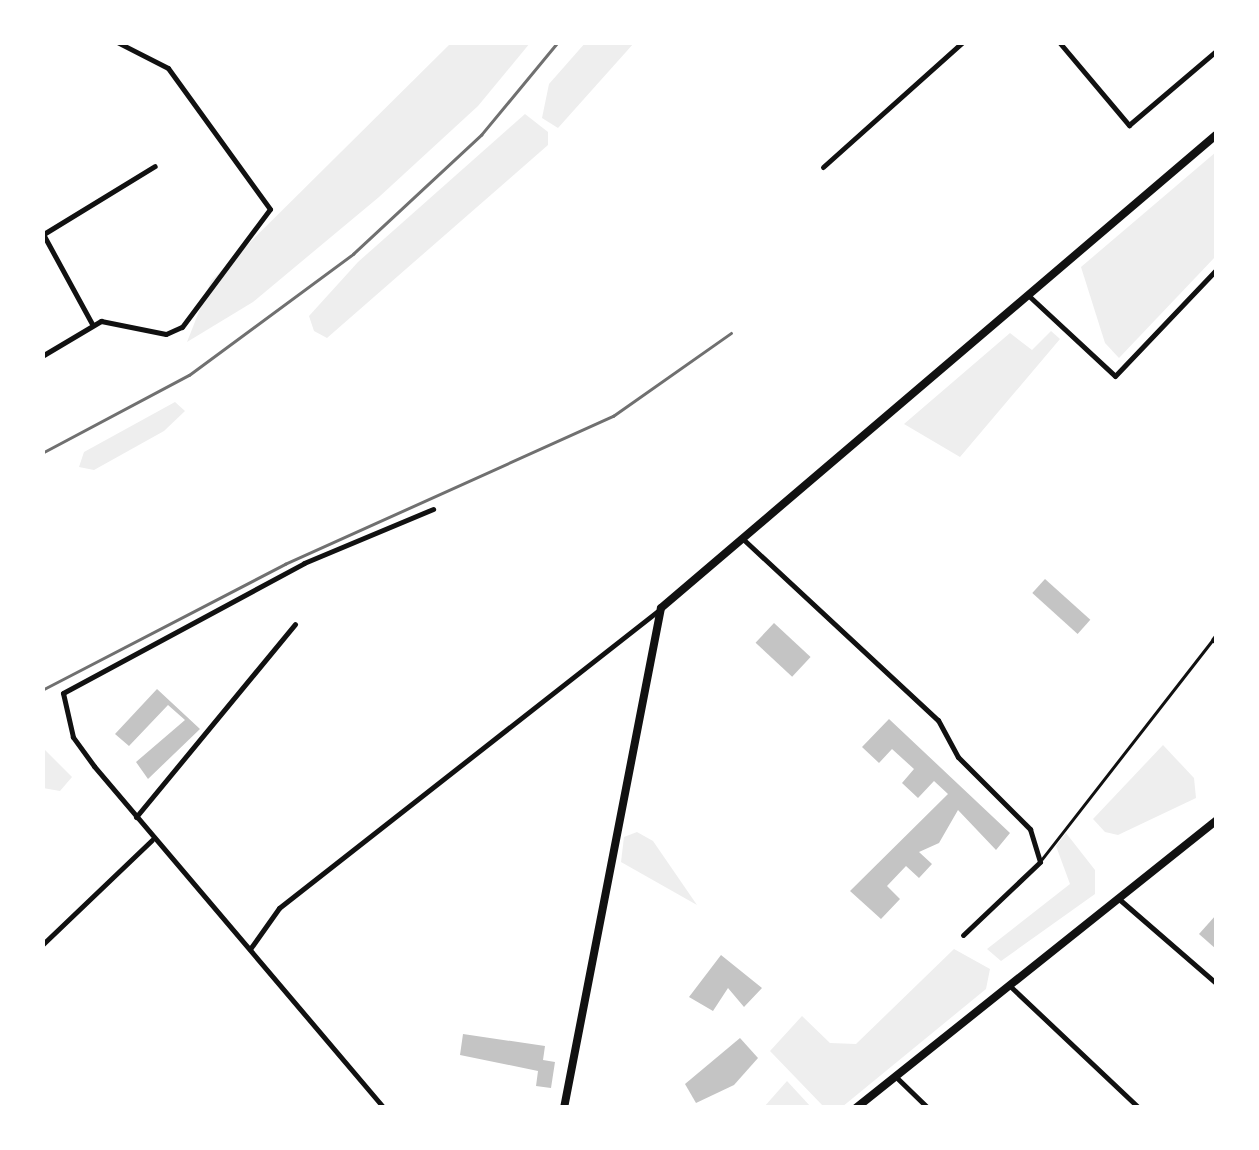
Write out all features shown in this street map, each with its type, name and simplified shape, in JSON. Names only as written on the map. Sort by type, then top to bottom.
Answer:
[{"type":"street","points":[[42,356],[92,324],[182,327],[270,209],[168,68],[117,42]]},
{"type":"street","points":[[823,168],[963,42]]},
{"type":"street","points":[[1059,42],[1128,125],[1216,51]]},
{"type":"street","points":[[250,949],[279,908],[661,608],[1216,136]]},
{"type":"street","points":[[92,324],[43,234],[155,166]]},
{"type":"street","points":[[1030,296],[1115,376],[1216,270]]},
{"type":"street","points":[[384,1108],[152,839],[64,712],[63,693],[304,563],[433,508]]},
{"type":"street","points":[[743,539],[938,720],[958,756],[1030,829],[1040,862],[963,935]]},
{"type":"street","points":[[564,1108],[661,608]]},
{"type":"street","points":[[136,817],[295,624]]},
{"type":"street","points":[[856,1108],[1216,821]]},
{"type":"street","points":[[42,945],[152,839]]},
{"type":"street","points":[[1119,899],[1216,983]]},
{"type":"street","points":[[1010,986],[1139,1108]]},
{"type":"street","points":[[895,1076],[928,1108]]},
{"type":"lane","points":[[1040,862],[1215,638]]},
{"type":"shaded area","points":[[586,42],[634,43],[558,128],[542,118],[549,84]]},
{"type":"shaded area","points":[[451,43],[530,43],[478,106],[379,197],[253,302],[187,342],[211,281]]},
{"type":"shaded area","points":[[525,114],[548,132],[548,145],[327,338],[314,331],[309,316],[358,262]]},
{"type":"shaded area","points":[[1216,152],[1216,256],[1119,358],[1105,343],[1081,267]]},
{"type":"shaded area","points":[[1051,331],[1060,339],[960,457],[904,424],[1010,333],[1032,350]]},
{"type":"shaded area","points":[[175,402],[185,411],[164,431],[94,470],[79,467],[84,452]]},
{"type":"shaded area","points":[[1163,745],[1194,778],[1196,798],[1118,835],[1105,832],[1093,819]]},
{"type":"shaded area","points":[[43,748],[72,777],[60,791],[43,788]]},
{"type":"shaded area","points":[[637,832],[653,841],[697,905],[621,862],[624,837]]},
{"type":"shaded area","points":[[1066,833],[1095,870],[1095,894],[1001,961],[987,949],[1070,884],[1056,846]]},
{"type":"shaded area","points":[[954,949],[990,969],[986,989],[842,1107],[824,1107],[770,1051],[802,1016],[830,1043],[856,1044]]},
{"type":"shaded area","points":[[787,1081],[811,1107],[764,1107]]},
{"type":"building","points":[[1045,579],[1090,620],[1078,634],[1032,593]]},
{"type":"building","points":[[774,623],[811,657],[792,677],[756,643]]},
{"type":"building","points":[[157,689],[200,729],[148,779],[136,762],[185,720],[168,705],[129,746],[115,734]]},
{"type":"building","points":[[889,719],[1010,833],[996,850],[958,810],[939,843],[919,852],[932,864],[919,878],[906,866],[887,886],[900,899],[881,919],[850,891],[948,794],[934,781],[918,798],[902,783],[914,769],[892,749],[879,763],[862,747]]},
{"type":"building","points":[[1216,915],[1216,949],[1199,934]]},
{"type":"building","points":[[721,955],[762,988],[744,1007],[728,988],[713,1011],[689,997]]},
{"type":"building","points":[[463,1034],[545,1046],[543,1060],[555,1062],[551,1088],[536,1086],[538,1071],[460,1055]]},
{"type":"building","points":[[740,1038],[758,1058],[734,1085],[696,1103],[685,1084]]},
{"type":"railway","points":[[42,453],[189,375],[353,254],[481,135],[558,42]]},
{"type":"railway","points":[[42,690],[285,564],[613,416],[731,333]]}]
